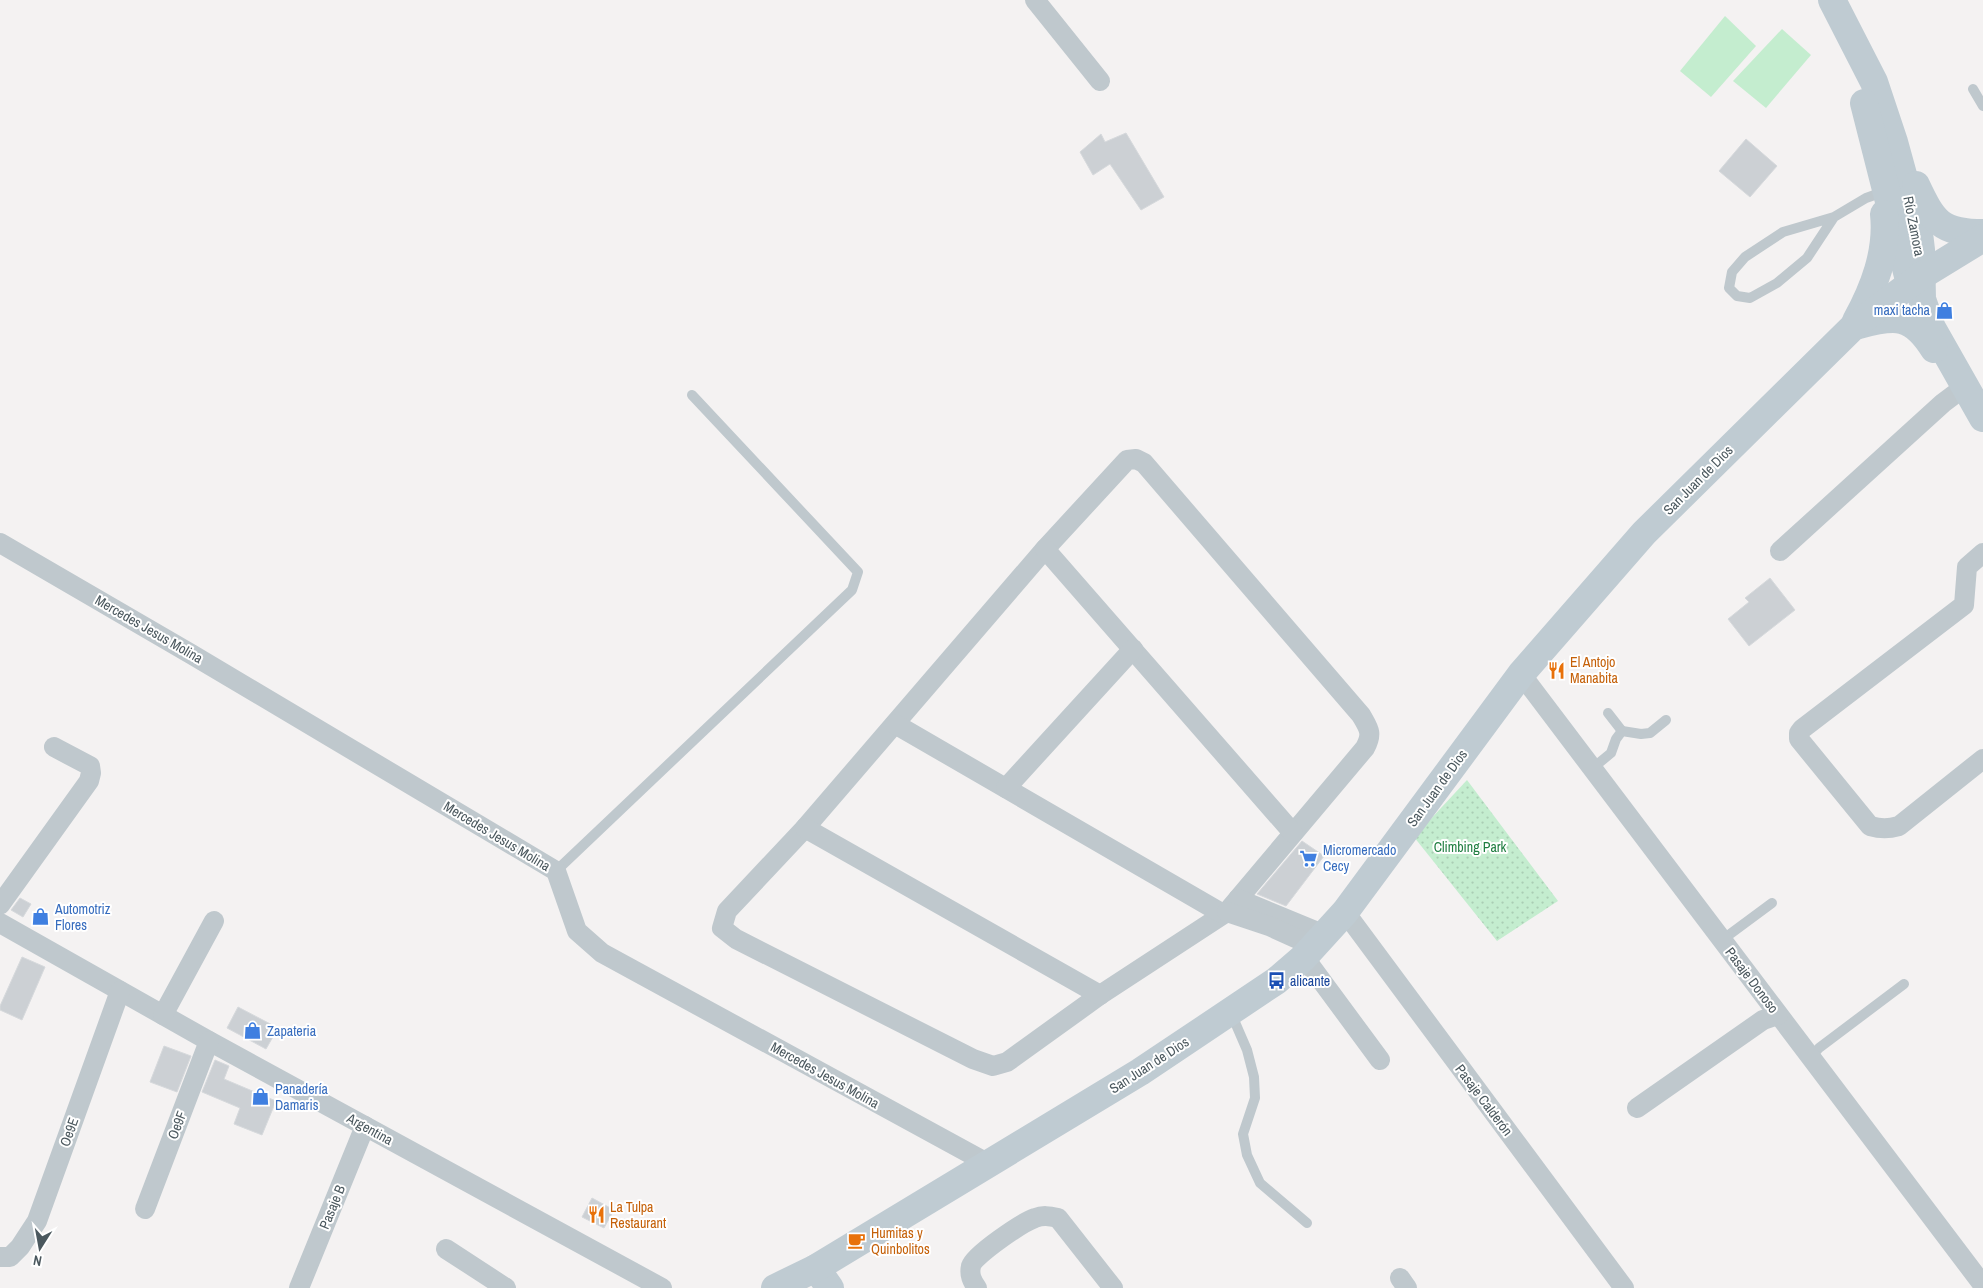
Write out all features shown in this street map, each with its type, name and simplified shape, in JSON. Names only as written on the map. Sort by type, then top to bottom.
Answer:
[{"type":"street","points":[[1035,0],[1100,81]]},
{"type":"street","name":"Río Zamora","points":[[1832,0],[1846,31],[1874,82],[1894,142],[1919,233],[1921,250],[1916,280]]},
{"type":"street","name":"Río Zamora","points":[[1846,31],[1882,181],[1932,328],[1982,417]]},
{"type":"street","points":[[1894,142],[1929,213],[1942,225],[1959,232],[1983,233]]},
{"type":"street","points":[[1853,327],[1870,296],[1877,274],[1885,218],[1882,181]]},
{"type":"street","name":"San Juan de Dios","points":[[775,1288],[823,1278],[989,1164],[1140,1072],[1276,981],[1314,946],[1345,912],[1521,674],[1644,533],[1853,327],[1916,280],[1983,238]]},
{"type":"street","points":[[1932,328],[1933,289],[1939,271],[1947,259]]},
{"type":"street","points":[[1853,327],[1883,318],[1902,319],[1916,325],[1929,341],[1970,409],[1982,417]]},
{"type":"street","points":[[1780,551],[1943,402],[1959,391]]},
{"type":"street","points":[[1136,459],[1144,463],[1360,715],[1369,730],[1371,738],[1365,748],[1294,833],[1229,908],[1100,995],[1007,1062],[993,1066],[973,1059],[736,940],[722,928],[727,911],[805,828],[1045,549],[1127,460],[1136,459]]},
{"type":"street","name":"Mercedes Jesus Molina","points":[[0,543],[556,871],[577,931],[602,953],[989,1164]]},
{"type":"street","points":[[1045,549],[1294,833]]},
{"type":"street","points":[[1983,552],[1967,568],[1964,605],[1798,733],[1799,739],[1870,826],[1888,830],[1900,826],[1983,759]]},
{"type":"street","points":[[1006,788],[1133,649]]},
{"type":"street","name":"Pasaje Donoso","points":[[1521,674],[1594,767],[1810,1058],[1983,1285]]},
{"type":"street","points":[[895,724],[1006,788],[1229,908],[1314,946],[1380,1060]]},
{"type":"street","points":[[0,905],[88,781],[91,773],[90,766],[83,761],[54,747]]},
{"type":"street","points":[[805,828],[1100,995]]},
{"type":"street","name":"Pasaje Calderón","points":[[1345,912],[1624,1288]]},
{"type":"street","points":[[163,1015],[214,921]]},
{"type":"street","name":"Argentina","points":[[0,924],[662,1288]]},
{"type":"street","name":"Oe9E","points":[[0,1257],[10,1257],[20,1248],[37,1220],[120,991]]},
{"type":"street","points":[[1637,1108],[1762,1020],[1778,1015]]},
{"type":"street","name":"Oe9F","points":[[145,1209],[210,1041]]},
{"type":"street","name":"Pasaje B","points":[[299,1288],[365,1126]]},
{"type":"street","points":[[977,1288],[970,1273],[971,1265],[975,1259],[1033,1218],[1045,1215],[1058,1218],[1113,1288]]},
{"type":"street","points":[[446,1249],[506,1288]]},
{"type":"lane","points":[[1973,89],[1983,106]]},
{"type":"lane","points":[[1834,217],[1807,258],[1777,283],[1750,298],[1737,296],[1729,288],[1732,272],[1745,257],[1783,232],[1834,217],[1866,198],[1882,181]]},
{"type":"lane","points":[[556,871],[852,590],[858,572],[692,395]]},
{"type":"lane","points":[[1608,713],[1622,731],[1641,734],[1650,733],[1666,720]]},
{"type":"lane","points":[[1594,767],[1611,753],[1616,739],[1622,731]]},
{"type":"lane","points":[[1722,940],[1772,903]]},
{"type":"lane","points":[[1810,1058],[1819,1048],[1904,984]]},
{"type":"lane","points":[[1230,1012],[1247,1050],[1254,1077],[1255,1098],[1243,1134],[1247,1155],[1260,1183],[1307,1223]]},
{"type":"green space","points":[[1725,16],[1756,46],[1711,97],[1680,71]]},
{"type":"green space","points":[[1782,29],[1811,55],[1766,108],[1733,81]]},
{"type":"green space","name":"Climbing Park","points":[[1467,780],[1558,901],[1497,941],[1414,837]]},
{"type":"building","points":[[1126,133],[1164,197],[1141,210],[1110,164],[1093,175],[1080,152],[1101,134],[1105,142]]},
{"type":"building","points":[[1746,139],[1777,166],[1750,197],[1719,171]]},
{"type":"building","points":[[1770,578],[1795,610],[1749,646],[1728,619],[1749,602],[1745,598]]},
{"type":"building","points":[[1302,841],[1324,856],[1286,906],[1257,894]]},
{"type":"building","points":[[20,898],[31,904],[23,917],[11,910]]},
{"type":"building","points":[[22,957],[45,967],[22,1020],[0,1010],[0,1006]]},
{"type":"building","points":[[238,1007],[278,1028],[266,1049],[227,1028]]},
{"type":"building","points":[[164,1046],[191,1056],[177,1092],[150,1082]]},
{"type":"building","points":[[215,1060],[229,1066],[224,1079],[276,1101],[262,1135],[234,1124],[240,1108],[202,1092]]},
{"type":"building","points":[[592,1198],[614,1210],[604,1228],[582,1217]]},
{"type":"place","name":"maxi tacha","points":[[1944,310]]},
{"type":"place","name":"El Antojo Manabita","points":[[1556,670]]},
{"type":"place","name":"Micromercado Cecy","points":[[1309,858]]},
{"type":"place","name":"Automotriz Flores","points":[[41,917]]},
{"type":"place","name":"alicante","points":[[1276,981]]},
{"type":"place","name":"Zapateria","points":[[253,1031]]},
{"type":"place","name":"Panadería Damaris","points":[[261,1097]]},
{"type":"place","name":"La Tulpa Restaurant","points":[[596,1215]]},
{"type":"place","name":"Humitas y Quinbolitos","points":[[857,1241]]}]
